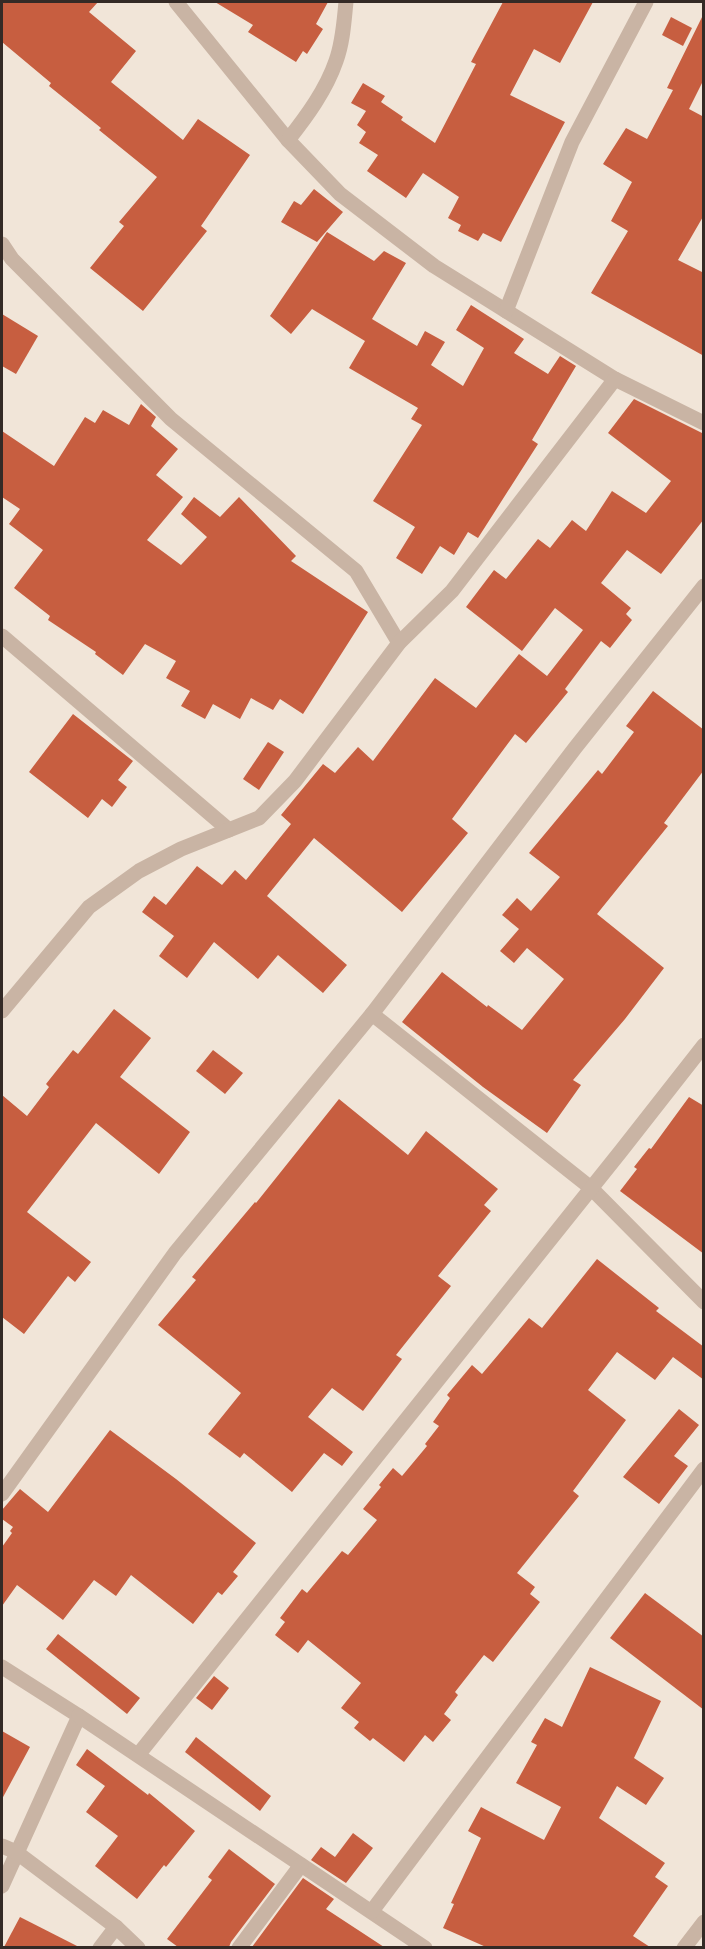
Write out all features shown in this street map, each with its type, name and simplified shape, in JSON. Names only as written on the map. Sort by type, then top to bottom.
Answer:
[{"type":"street","points":[[176,2],[288,140],[340,194],[434,266],[615,379],[704,423]]},
{"type":"street","points":[[288,140],[310,111],[336,61],[342,37],[346,2]]},
{"type":"street","points":[[506,311],[572,142],[645,2]]},
{"type":"street","points":[[2,244],[12,259],[171,419],[356,571],[399,643]]},
{"type":"street","points":[[2,1011],[89,907],[139,871],[181,849],[259,818],[295,782],[399,643],[452,591],[615,379]]},
{"type":"street","points":[[2,1494],[175,1253],[372,1014],[575,748],[704,586]]},
{"type":"street","points":[[2,636],[230,830]]},
{"type":"street","points":[[372,1014],[591,1188],[704,1302]]},
{"type":"street","points":[[138,1755],[704,1045]]},
{"type":"street","points":[[372,1911],[704,1469]]},
{"type":"street","points":[[2,1667],[425,1947]]},
{"type":"street","points":[[2,1886],[79,1716]]},
{"type":"street","points":[[2,1846],[16,1852],[116,1927],[138,1947]]},
{"type":"street","points":[[239,1947],[301,1865]]},
{"type":"street","points":[[684,1947],[704,1922]]},
{"type":"street","points":[[100,1947],[116,1927]]},
{"type":"building","points":[[2,2],[98,2],[89,12],[136,51],[111,82],[183,140],[198,119],[250,155],[201,226],[207,231],[143,311],[90,268],[124,226],[119,222],[157,177],[99,130],[101,128],[49,86],[51,83],[2,42]]},
{"type":"building","points":[[215,2],[328,2],[316,24],[323,29],[307,54],[303,51],[296,62],[248,32],[253,25]]},
{"type":"building","points":[[503,2],[593,2],[560,63],[534,49],[510,95],[565,122],[501,242],[483,233],[478,241],[458,231],[461,225],[448,218],[459,197],[423,173],[406,198],[367,171],[378,155],[359,143],[366,132],[357,125],[366,111],[351,103],[363,83],[385,96],[381,102],[403,117],[401,120],[435,143],[476,64],[471,62]]},
{"type":"building","points":[[704,13],[704,79],[689,109],[704,117],[704,215],[678,260],[704,273],[704,356],[591,293],[628,231],[611,221],[632,182],[603,164],[626,128],[647,139],[673,90],[667,88]]},
{"type":"building","points":[[671,17],[692,28],[683,46],[662,35]]},
{"type":"building","points":[[314,189],[343,212],[317,242],[281,222],[294,201],[301,205]]},
{"type":"building","points":[[327,232],[374,261],[384,251],[406,263],[372,319],[417,346],[425,331],[445,342],[431,365],[463,386],[484,348],[456,330],[471,305],[524,339],[514,353],[548,374],[560,356],[576,366],[532,440],[538,444],[478,538],[468,532],[454,555],[440,546],[422,574],[396,558],[415,527],[373,501],[422,425],[411,419],[418,408],[349,368],[365,341],[312,309],[291,334],[270,316]]},
{"type":"building","points":[[2,314],[38,336],[16,374],[2,366]]},
{"type":"building","points":[[634,399],[704,434],[704,519],[661,574],[627,550],[601,583],[631,608],[626,614],[632,620],[610,648],[601,641],[565,689],[568,692],[526,743],[515,734],[452,819],[468,833],[402,912],[314,838],[267,896],[347,965],[323,993],[278,955],[258,979],[214,942],[187,978],[159,956],[174,936],[142,912],[154,896],[166,905],[197,866],[222,885],[235,870],[246,880],[291,824],[281,815],[323,764],[335,773],[358,747],[373,761],[435,678],[476,708],[519,654],[547,676],[583,630],[555,608],[522,651],[466,607],[494,570],[506,579],[538,539],[550,548],[572,520],[586,531],[612,491],[646,513],[671,481],[608,433]]},
{"type":"building","points":[[141,404],[156,417],[151,426],[178,449],[156,475],[183,497],[147,540],[181,565],[207,537],[181,514],[194,497],[220,517],[239,497],[296,556],[291,561],[368,612],[303,714],[280,699],[273,710],[251,698],[240,719],[213,704],[205,719],[181,706],[190,691],[166,678],[176,661],[145,644],[123,675],[95,654],[96,652],[48,620],[50,616],[14,588],[43,550],[9,524],[20,509],[2,497],[2,431],[54,466],[85,417],[95,423],[103,410],[129,425]]},
{"type":"building","points":[[653,691],[704,730],[704,770],[664,823],[668,826],[597,914],[664,968],[625,1019],[573,1080],[581,1085],[547,1133],[483,1087],[402,1022],[442,972],[487,1007],[488,1005],[522,1030],[564,979],[527,948],[514,963],[500,951],[519,929],[502,915],[517,898],[531,911],[560,877],[529,853],[598,770],[602,774],[634,732],[626,726]]},
{"type":"building","points":[[73,714],[133,761],[118,780],[127,787],[112,807],[102,799],[88,818],[29,772]]},
{"type":"building","points":[[268,742],[284,752],[259,790],[243,779]]},
{"type":"building","points":[[114,1009],[151,1038],[120,1077],[190,1132],[159,1174],[96,1123],[27,1212],[91,1262],[75,1282],[68,1276],[24,1334],[2,1317],[2,1095],[27,1116],[49,1087],[46,1084],[73,1050],[78,1054]]},
{"type":"building","points":[[213,1050],[243,1073],[225,1094],[196,1071]]},
{"type":"building","points":[[689,1097],[704,1106],[704,1254],[620,1191],[637,1169],[634,1167],[649,1148],[651,1149]]},
{"type":"building","points":[[339,1099],[408,1155],[426,1131],[498,1189],[484,1205],[491,1211],[438,1276],[451,1286],[396,1355],[402,1359],[363,1411],[332,1388],[308,1417],[353,1452],[342,1466],[324,1453],[292,1492],[244,1453],[240,1458],[208,1434],[241,1393],[158,1325],[196,1280],[192,1277],[256,1203]]},
{"type":"building","points":[[597,1259],[659,1308],[656,1311],[704,1347],[704,1380],[673,1357],[655,1380],[617,1352],[588,1390],[626,1420],[573,1491],[579,1496],[517,1573],[535,1587],[530,1594],[540,1602],[493,1662],[484,1655],[455,1692],[458,1695],[444,1714],[451,1720],[433,1742],[425,1735],[404,1762],[373,1738],[370,1741],[354,1728],[359,1722],[341,1708],[361,1683],[308,1640],[298,1653],[275,1635],[285,1622],[280,1618],[302,1589],[307,1593],[342,1551],[348,1555],[377,1520],[363,1509],[393,1468],[402,1476],[427,1446],[425,1444],[439,1426],[433,1422],[450,1398],[447,1395],[472,1365],[482,1374],[529,1318],[542,1328]]},
{"type":"building","points":[[679,1409],[699,1425],[674,1456],[688,1466],[659,1504],[623,1477]]},
{"type":"building","points":[[110,1430],[256,1543],[233,1572],[238,1576],[222,1595],[218,1592],[193,1624],[131,1575],[116,1596],[94,1580],[63,1620],[17,1585],[2,1606],[2,1547],[12,1533],[10,1531],[13,1527],[2,1519],[2,1510],[20,1489],[48,1512]]},
{"type":"building","points":[[645,1593],[704,1637],[704,1710],[610,1638]]},
{"type":"building","points":[[58,1634],[140,1698],[127,1714],[46,1649]]},
{"type":"building","points":[[590,1667],[661,1701],[634,1758],[664,1778],[646,1805],[617,1786],[599,1818],[665,1863],[655,1877],[668,1886],[633,1936],[650,1947],[486,1947],[443,1928],[454,1904],[451,1903],[481,1838],[468,1831],[481,1807],[544,1840],[561,1807],[516,1783],[537,1745],[531,1742],[545,1718],[562,1727]]},
{"type":"building","points":[[214,1676],[229,1688],[212,1710],[196,1698]]},
{"type":"building","points":[[2,1731],[30,1747],[2,1799]]},
{"type":"building","points":[[196,1737],[271,1796],[260,1811],[185,1752]]},
{"type":"building","points":[[87,1749],[148,1795],[149,1793],[195,1831],[137,1899],[95,1866],[118,1836],[86,1812],[105,1786],[76,1765]]},
{"type":"building","points":[[353,1833],[373,1848],[346,1883],[311,1860],[321,1847],[335,1857]]},
{"type":"building","points":[[229,1849],[275,1884],[229,1947],[178,1947],[167,1939],[212,1880],[208,1877]]},
{"type":"building","points":[[303,1878],[334,1899],[326,1909],[384,1947],[252,1947]]},
{"type":"building","points":[[20,1917],[79,1947],[4,1947]]}]
